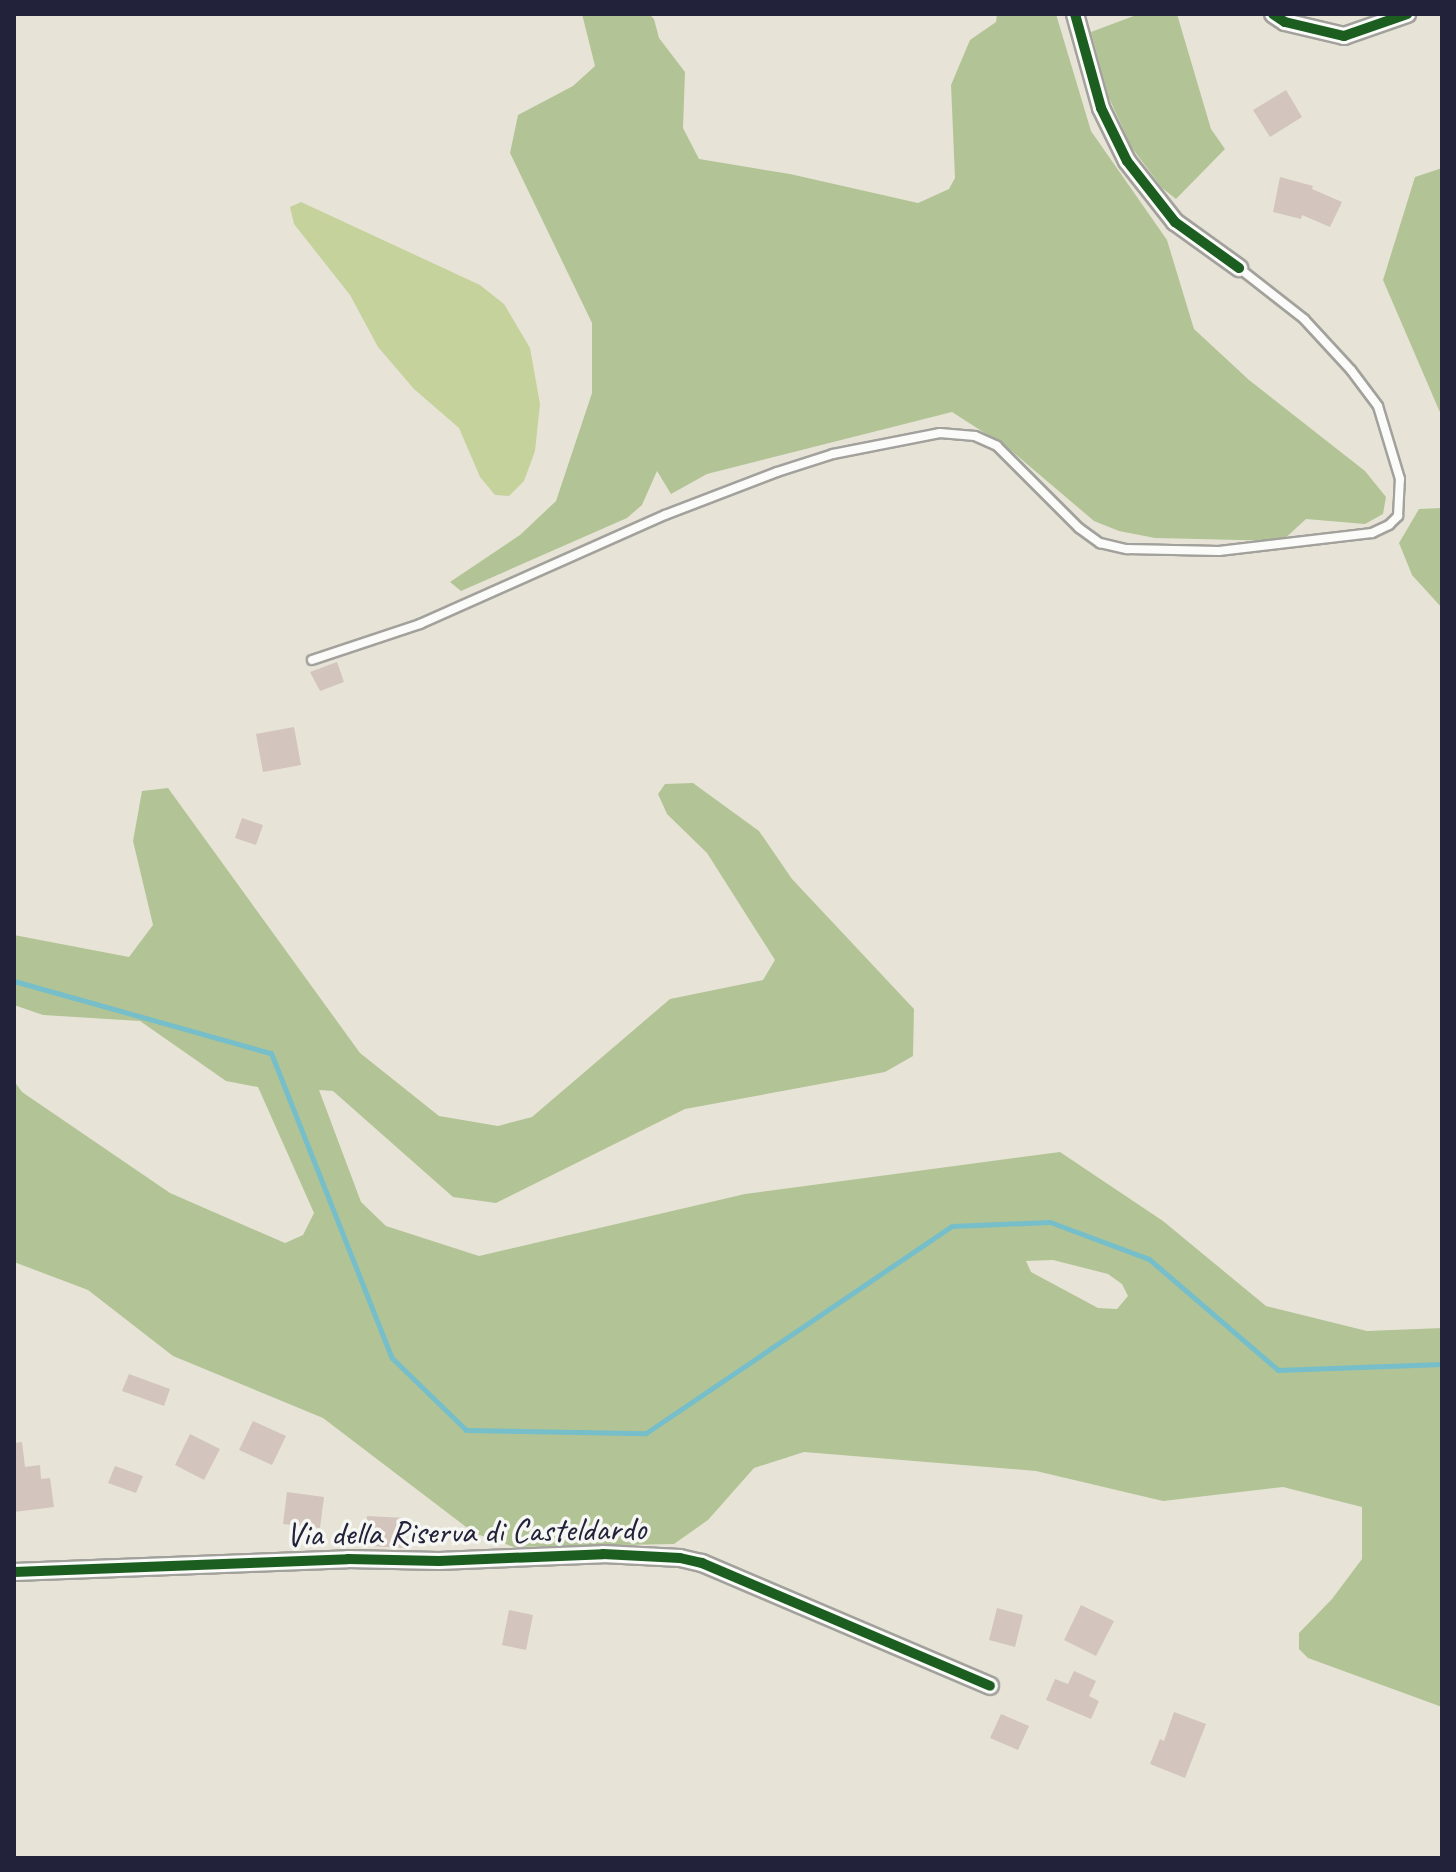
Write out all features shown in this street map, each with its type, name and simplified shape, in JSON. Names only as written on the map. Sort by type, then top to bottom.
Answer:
[{"type":"street","points":[[1075,14],[1101,108],[1127,161],[1175,222],[1239,268]]},
{"type":"street","points":[[1273,14],[1285,22],[1344,36],[1407,14]]},
{"type":"street","name":"Via della Riserva di Casteldardo","points":[[14,1572],[348,1559],[452,1561],[603,1554],[680,1558],[702,1563],[990,1686]]},
{"type":"lane","points":[[312,660],[420,624],[665,515],[777,472],[833,454],[940,433],[975,436],[997,446],[1079,528],[1100,543],[1127,549],[1248,549],[1372,533],[1389,525],[1398,516],[1400,479],[1378,406],[1351,370],[1304,319],[1239,268]]},
{"type":"green space","points":[[582,14],[649,14],[654,19],[659,38],[685,72],[683,128],[699,159],[790,174],[918,203],[949,189],[955,178],[951,85],[970,40],[996,22],[997,14],[1056,14],[1091,131],[1167,240],[1194,329],[1249,380],[1365,471],[1386,497],[1383,514],[1365,524],[1306,519],[1282,541],[1155,538],[1119,531],[1094,521],[1008,448],[952,412],[707,474],[671,494],[657,471],[642,505],[627,518],[461,591],[450,582],[520,535],[556,501],[592,393],[592,323],[510,153],[518,115],[573,86],[595,66]]},
{"type":"green space","points":[[1139,14],[1177,14],[1211,129],[1225,149],[1176,199],[1162,188],[1132,148],[1109,98],[1091,32]]},
{"type":"green space","points":[[1442,168],[1442,417],[1383,280],[1415,177]]},
{"type":"green space","points":[[301,202],[480,285],[504,304],[530,348],[540,404],[535,451],[524,481],[509,496],[495,495],[480,477],[459,428],[414,389],[378,347],[350,295],[294,224],[290,207]]},
{"type":"green space","points":[[1442,508],[1442,608],[1412,575],[1399,543],[1419,509]]},
{"type":"green space","points":[[693,783],[759,831],[792,879],[914,1009],[913,1056],[885,1072],[685,1109],[496,1203],[453,1197],[333,1091],[319,1090],[361,1202],[386,1226],[479,1256],[745,1194],[1060,1152],[1163,1221],[1266,1306],[1367,1331],[1442,1328],[1442,1707],[1308,1658],[1299,1649],[1299,1633],[1332,1599],[1362,1559],[1362,1507],[1283,1487],[1163,1501],[1036,1471],[804,1452],[754,1468],[708,1520],[674,1544],[514,1547],[474,1533],[323,1418],[173,1356],[88,1290],[14,1262],[14,1081],[22,1092],[170,1193],[285,1243],[303,1235],[314,1213],[258,1087],[226,1081],[140,1021],[43,1015],[14,1005],[14,935],[129,957],[153,925],[133,841],[142,791],[168,788],[360,1053],[439,1116],[498,1126],[532,1117],[670,999],[763,980],[775,960],[707,853],[667,814],[658,794],[665,784]],"holes":[[[1053,1260],[1108,1274],[1122,1284],[1128,1296],[1117,1309],[1098,1308],[1031,1272],[1026,1261]]]},
{"type":"building","points":[[1286,90],[1302,117],[1270,137],[1253,110]]},
{"type":"building","points":[[1280,177],[1313,186],[1312,189],[1342,202],[1330,227],[1302,215],[1301,219],[1273,212]]},
{"type":"building","points":[[337,662],[344,682],[320,691],[310,672]]},
{"type":"building","points":[[294,727],[301,765],[263,772],[256,734]]},
{"type":"building","points":[[242,818],[263,825],[256,845],[235,838]]},
{"type":"building","points":[[129,1374],[170,1389],[164,1406],[122,1391]]},
{"type":"building","points":[[253,1421],[286,1436],[272,1465],[239,1450]]},
{"type":"building","points":[[190,1434],[220,1449],[204,1480],[175,1465]]},
{"type":"building","points":[[22,1442],[25,1467],[40,1465],[41,1479],[50,1478],[54,1507],[14,1512],[14,1443]]},
{"type":"building","points":[[115,1466],[143,1476],[136,1493],[108,1483]]},
{"type":"building","points":[[287,1492],[324,1497],[320,1528],[283,1524]]},
{"type":"building","points":[[367,1516],[406,1518],[405,1548],[366,1546]]},
{"type":"building","points":[[1081,1605],[1114,1621],[1096,1656],[1064,1640]]},
{"type":"building","points":[[997,1608],[1023,1615],[1015,1647],[989,1640]]},
{"type":"building","points":[[509,1610],[533,1615],[526,1650],[502,1645]]},
{"type":"building","points":[[1074,1671],[1096,1681],[1089,1696],[1099,1701],[1091,1719],[1046,1700],[1055,1679],[1068,1684]]},
{"type":"building","points":[[1174,1712],[1206,1724],[1185,1778],[1150,1764],[1160,1739],[1164,1741]]},
{"type":"building","points":[[1001,1714],[1029,1726],[1018,1750],[990,1738]]},
{"type":"waterway","points":[[14,981],[271,1053],[392,1358],[466,1430],[646,1433],[952,1226],[1050,1222],[1149,1259],[1278,1370],[1442,1364]]},
{"type":"cycle path","points":[[1075,14],[1101,108],[1127,161],[1175,222],[1239,268]]},
{"type":"cycle path","points":[[1273,14],[1285,22],[1344,36],[1407,14]]},
{"type":"cycle path","points":[[14,1572],[348,1559],[439,1561],[603,1554],[680,1558],[702,1563],[990,1686]]}]
